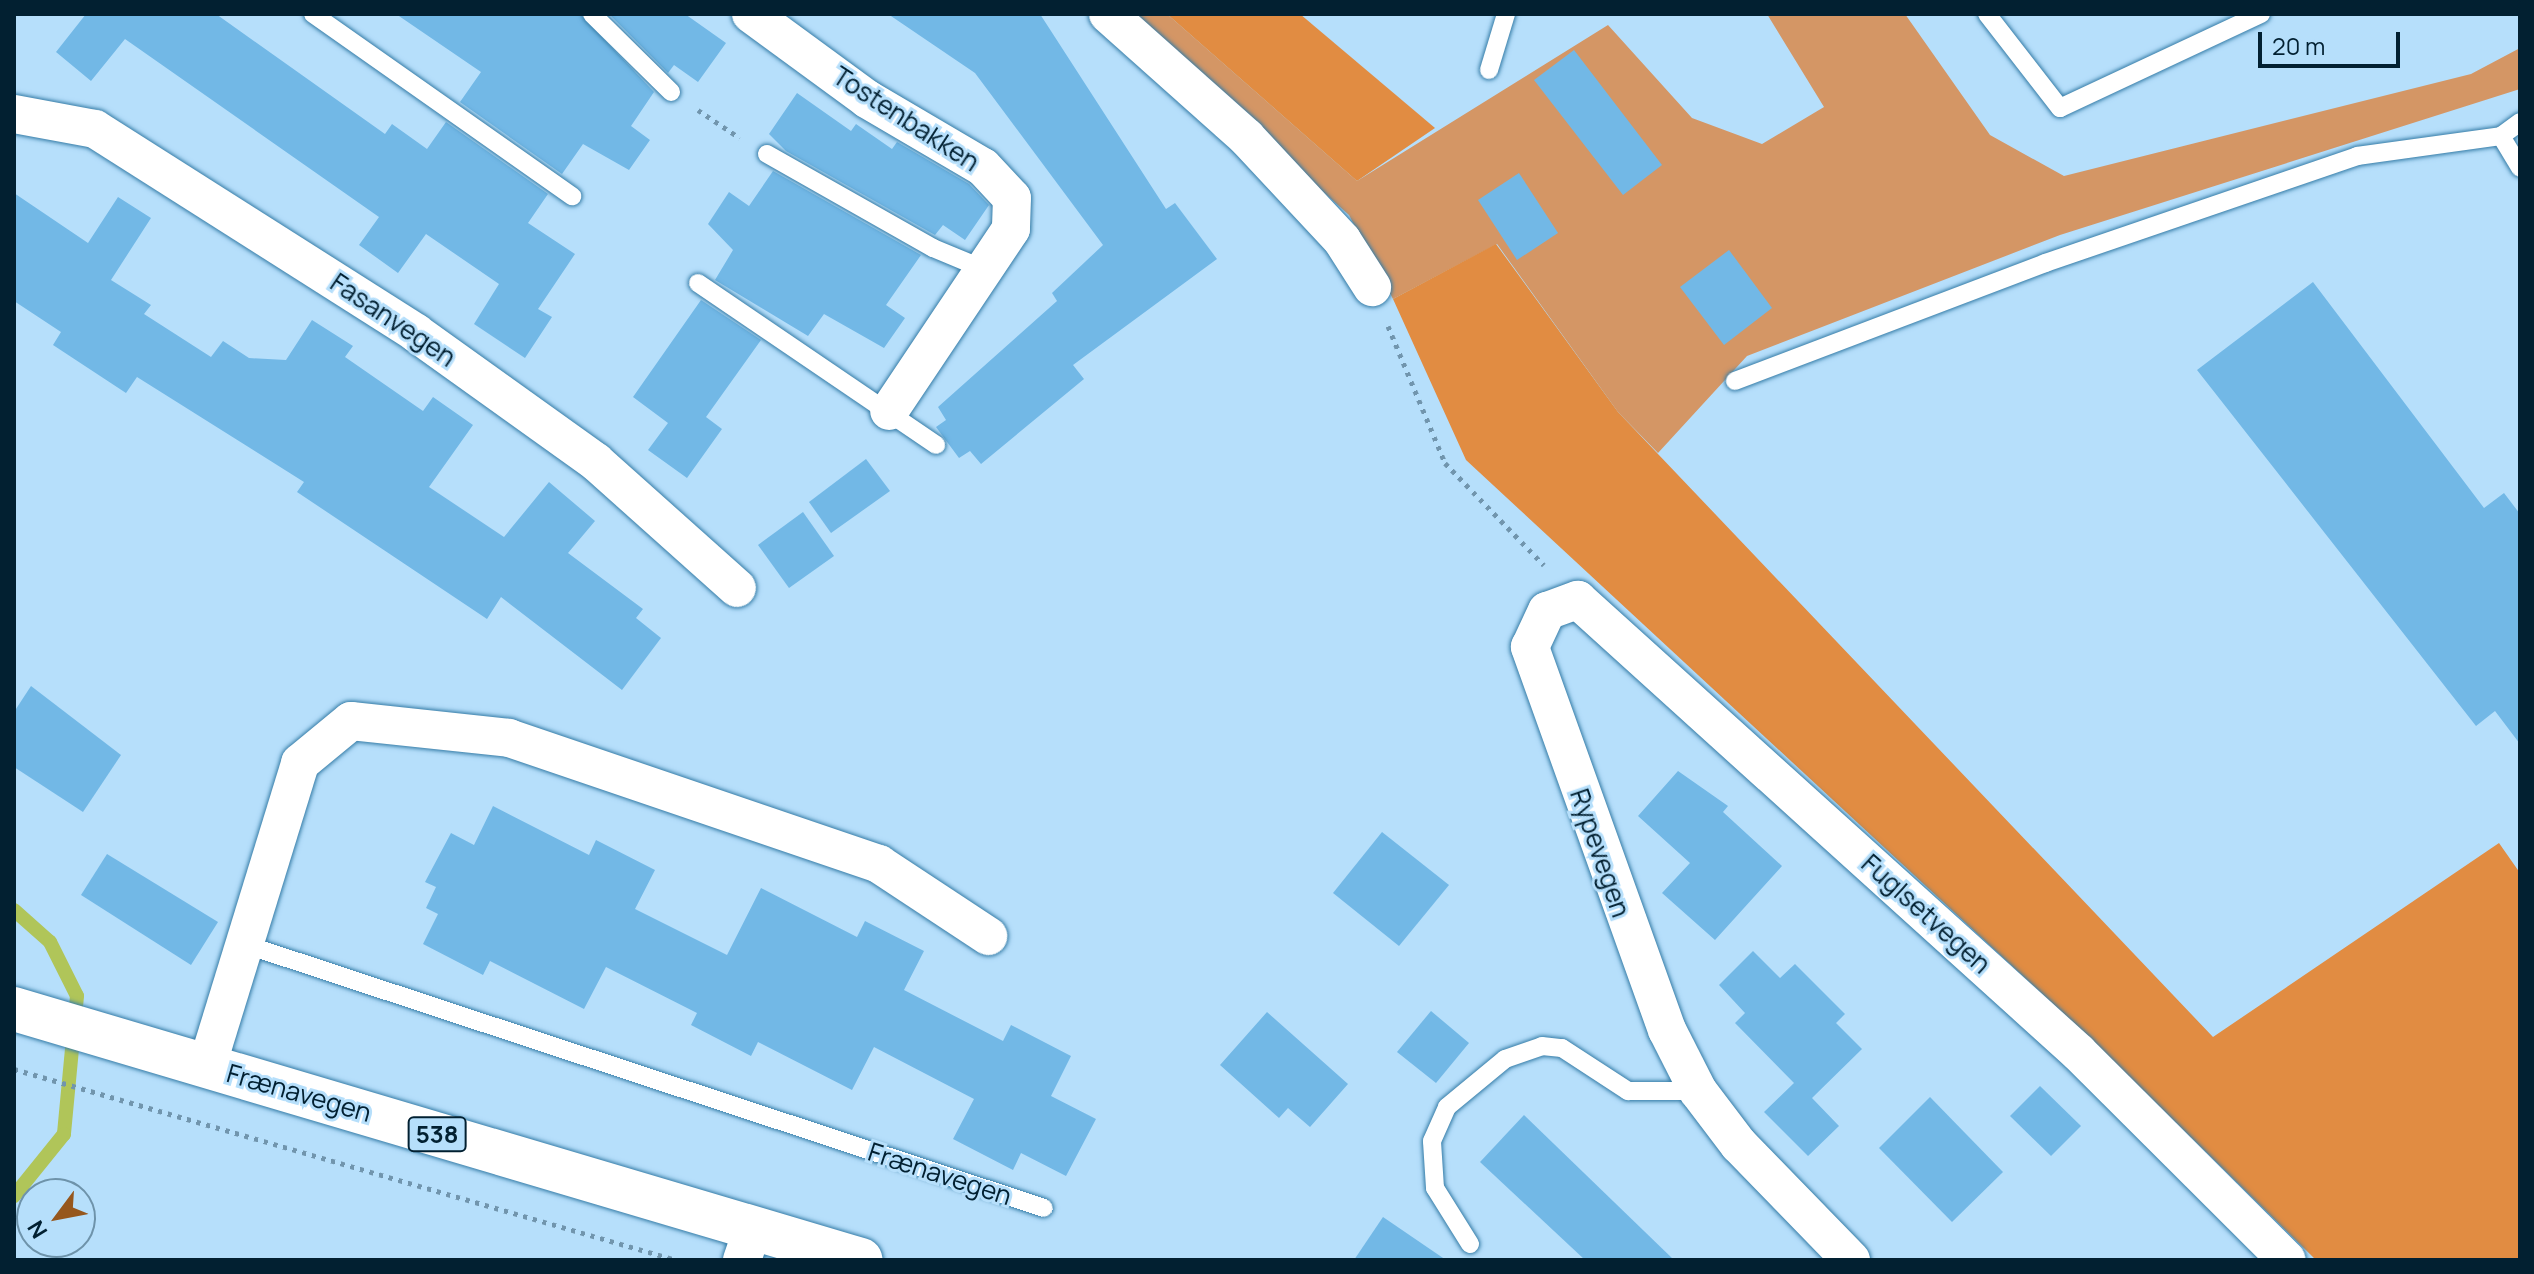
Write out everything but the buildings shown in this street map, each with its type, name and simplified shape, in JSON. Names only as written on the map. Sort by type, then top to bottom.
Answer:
[{"type":"main road","name":"Frænavegen","points":[[14,1009],[207,1066],[748,1244],[861,1260]]},
{"type":"street","name":"Tostenbakken","points":[[751,14],[796,26],[867,99],[983,167],[1012,198],[1011,229],[889,411]]},
{"type":"street","points":[[1108,14],[1246,137],[1342,240],[1372,287]]},
{"type":"street","name":"Fasanvegen","points":[[14,114],[95,129],[416,333],[596,462],[737,588]]},
{"type":"street","name":"Rypevegen","points":[[1563,606],[1530,647],[1629,937],[1698,1091],[1739,1145],[1851,1260]]},
{"type":"street","name":"Fuglsetvegen","points":[[1563,606],[2079,1053],[2287,1260]]},
{"type":"street","points":[[207,1066],[300,763],[351,721],[509,738],[879,864],[988,936]]},
{"type":"lane","points":[[592,14],[671,92]]},
{"type":"lane","points":[[1489,70],[1506,14]]},
{"type":"lane","points":[[1987,14],[2060,108],[2261,14]]},
{"type":"lane","points":[[316,15],[572,196]]},
{"type":"lane","points":[[1735,381],[2045,263],[2357,156],[2501,136],[2520,122]]},
{"type":"lane","points":[[2501,136],[2520,168]]},
{"type":"lane","points":[[767,154],[933,248],[986,270]]},
{"type":"lane","points":[[698,283],[936,445]]},
{"type":"lane","name":"Frænavegen","points":[[244,944],[1044,1208]]},
{"type":"lane","points":[[1470,1244],[1435,1188],[1432,1141],[1447,1107],[1505,1059],[1542,1046],[1562,1048],[1628,1091],[1698,1091]]},
{"type":"path","points":[[671,92],[767,154]]},
{"type":"path","points":[[1372,287],[1445,463],[1563,606]]},
{"type":"path","points":[[14,1069],[676,1260]]},
{"type":"shaded area","points":[[1125,14],[1167,14],[1357,181],[1608,25],[1692,118],[1762,144],[1824,107],[1767,14],[1905,14],[1990,135],[2064,176],[2471,74],[2520,48],[2520,89],[2060,235],[1747,356],[1658,453],[1618,412],[1497,244],[1393,299],[1349,215]]},
{"type":"shaded area","points":[[1167,14],[1300,14],[1435,128],[1357,181]]},
{"type":"shaded area","points":[[1496,244],[1618,412],[2213,1037],[2499,843],[2520,873],[2520,1260],[2316,1260],[2091,1039],[1466,460],[1393,299]]},
{"type":"waterway","points":[[14,910],[50,942],[77,996],[64,1134],[14,1196]]}]
